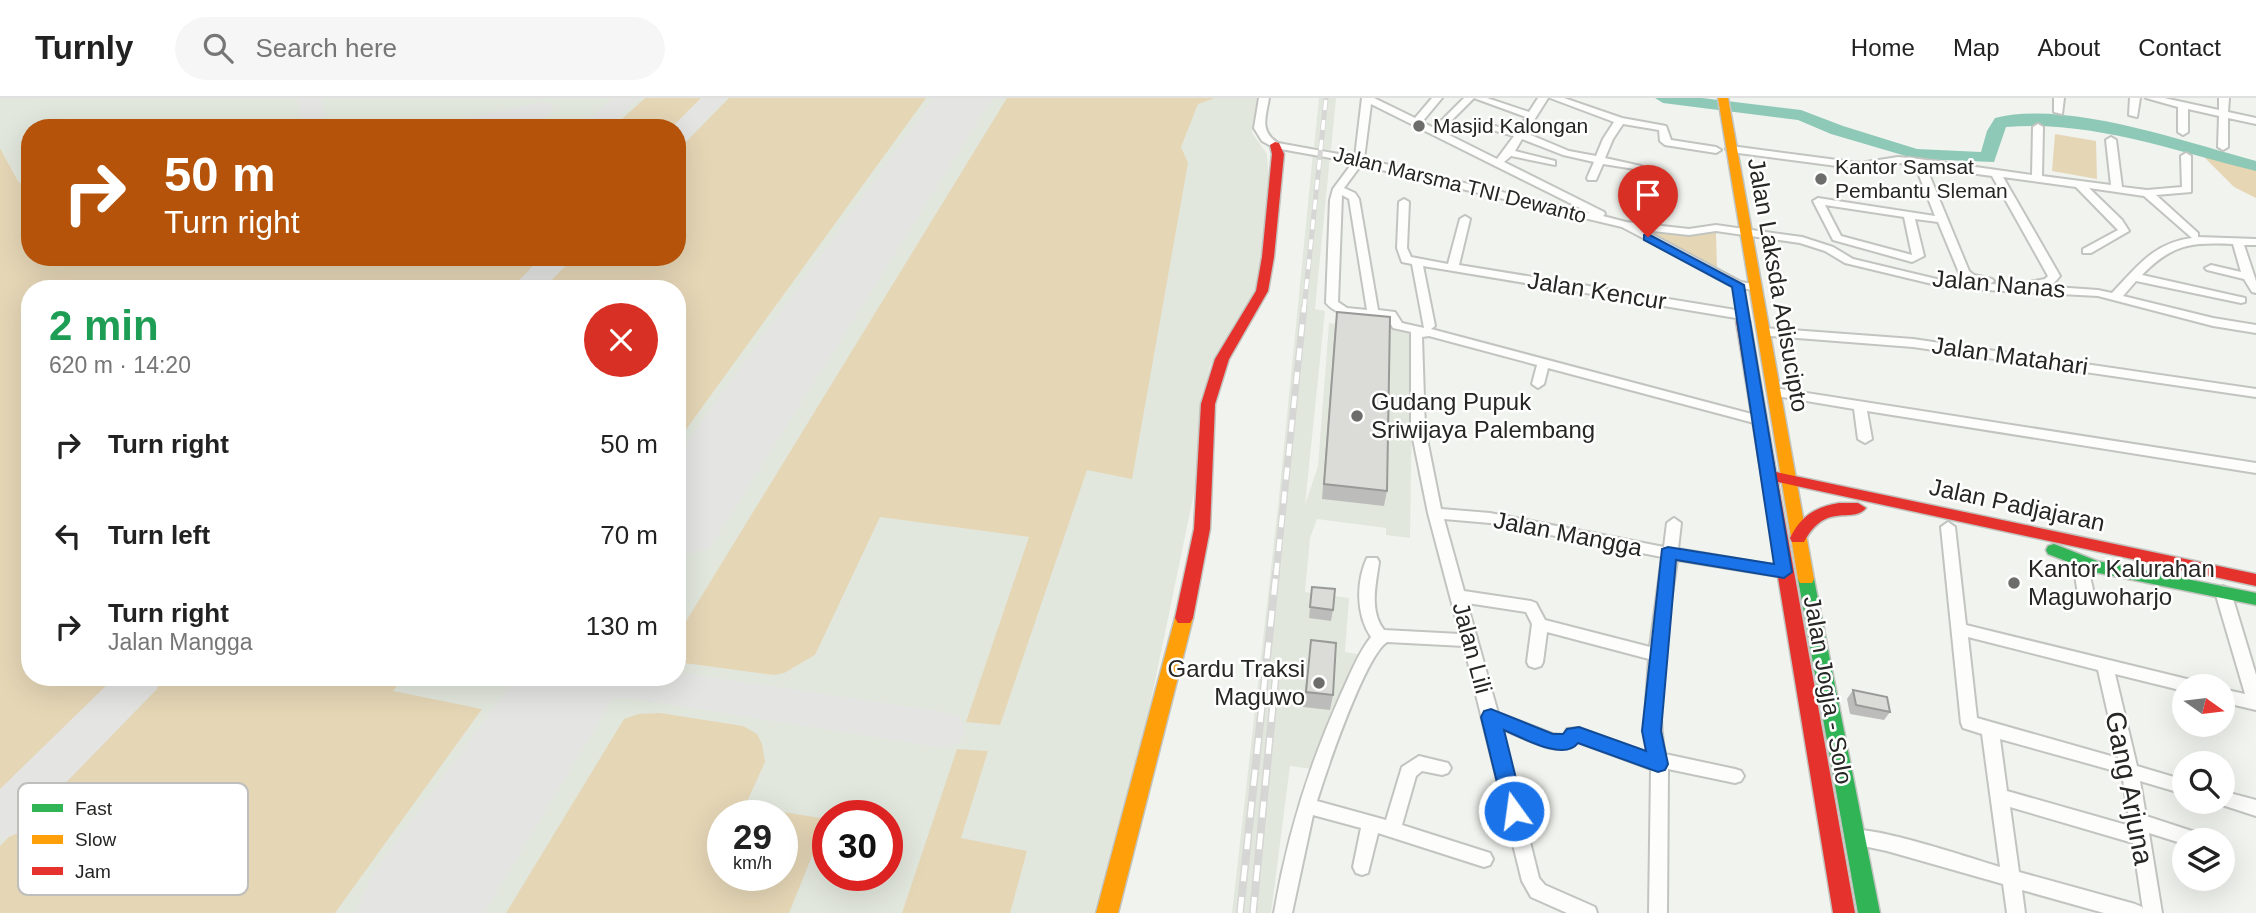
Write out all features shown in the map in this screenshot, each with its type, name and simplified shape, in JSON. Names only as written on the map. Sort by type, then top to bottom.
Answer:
[{"type":"main road","name":"Jalan Laksda Adisucipto","points":[[1709,98],[1719,119],[1726,147],[1735,235],[1755,287],[1790,486]]},
{"type":"main road","name":"Jalan Laksda Adisucipto","points":[[1719,119],[1723,98]]},
{"type":"main road","points":[[1107,913],[1174,663],[1199,547],[1203,518],[1204,429],[1210,393],[1219,362],[1257,304],[1265,279],[1278,153],[1275,145]]},
{"type":"main road","name":"Jalan Laksda Adisucipto","points":[[1737,278],[1769,482]]},
{"type":"main road","points":[[1784,445],[1809,473],[1848,492]]},
{"type":"main road","name":"Jalan Padjajaran","points":[[1769,482],[1848,492],[2015,535],[2256,579]]},
{"type":"main road","name":"Jalan Jogja - Solo","points":[[1769,482],[1844,913]]},
{"type":"main road","name":"Jalan Padjajaran","points":[[1790,486],[1858,508],[1948,527],[2015,535]]},
{"type":"main road","name":"Jalan Jogja - Solo","points":[[1790,486],[1869,913]]},
{"type":"main road","points":[[1798,538],[1804,523],[1819,512],[1858,508]]},
{"type":"main road","points":[[2051,542],[2087,536],[2256,572]]},
{"type":"main road","points":[[2051,542],[2080,563],[2256,599]]},
{"type":"main road","name":"Jalan Padjajaran","points":[[2051,542],[2256,593]]},
{"type":"street","points":[[1264,98],[1259,128],[1265,139],[1275,145]]},
{"type":"street","points":[[1623,225],[1367,98],[1359,160],[1338,189],[1333,222],[1332,303],[1342,310],[1391,314],[1397,325],[1544,361],[1758,420]]},
{"type":"street","points":[[1417,122],[1437,98]]},
{"type":"street","points":[[1436,131],[1469,98]]},
{"type":"street","points":[[1478,98],[1531,116]]},
{"type":"street","points":[[1499,162],[1509,152],[1543,98]]},
{"type":"street","points":[[1555,98],[1620,121],[1663,128],[1665,141],[1668,143],[1726,147],[1860,166],[1889,160],[1919,162],[2147,194],[2187,190],[2186,156]]},
{"type":"street","points":[[2059,98],[2059,113]]},
{"type":"street","points":[[2134,116],[2135,98]]},
{"type":"street","points":[[2151,98],[2256,121]]},
{"type":"street","points":[[2223,147],[2224,98]]},
{"type":"street","points":[[2183,106],[2183,132]]},
{"type":"street","points":[[1592,178],[1608,139],[1620,121]]},
{"type":"street","points":[[1488,126],[1519,134],[1560,151],[1637,168]]},
{"type":"street","points":[[2037,178],[2038,127]]},
{"type":"street","points":[[2111,140],[2116,188]]},
{"type":"street","name":"Jalan Marsma TNI Dewanto","points":[[1275,145],[1359,160],[1623,225],[1755,287]]},
{"type":"street","points":[[1509,152],[1551,163]]},
{"type":"street","points":[[1919,162],[1964,273],[1971,278],[2033,284],[2053,279],[2054,276],[1996,173]]},
{"type":"street","points":[[2080,184],[2124,231],[2087,251]]},
{"type":"street","points":[[1338,189],[1354,199],[1373,313]]},
{"type":"street","points":[[2147,194],[2194,234]]},
{"type":"street","points":[[1909,215],[1918,256],[1912,259],[1837,238],[1818,201],[1944,220]]},
{"type":"street","points":[[1404,202],[1402,256],[1406,260],[1417,262]]},
{"type":"street","points":[[1453,267],[1465,219]]},
{"type":"street","name":"Jalan Nanas","points":[[1623,225],[1669,232],[1802,240],[1829,249],[1849,261],[1949,285],[2082,291],[2256,329]]},
{"type":"street","points":[[2115,297],[2172,245],[2199,241],[2256,242]]},
{"type":"street","points":[[2238,242],[2248,277],[2256,290]]},
{"type":"street","name":"Jalan Kencur","points":[[1417,262],[1742,315]]},
{"type":"street","name":"Jalan Lili","points":[[1417,262],[1422,330],[1418,429],[1435,513],[1491,717],[1531,881],[1538,891],[1588,913]]},
{"type":"street","points":[[2211,268],[2248,277]]},
{"type":"street","points":[[2135,277],[2241,300]]},
{"type":"street","name":"Jalan Matahari","points":[[1763,332],[1913,342],[2256,393]]},
{"type":"street","points":[[1538,384],[1544,361]]},
{"type":"street","points":[[1774,392],[2256,468]]},
{"type":"street","points":[[1860,406],[1865,439]]},
{"type":"street","name":"Jalan Mangga","points":[[1435,513],[1490,518],[1668,553],[1784,572]]},
{"type":"street","points":[[1658,913],[1658,762],[1651,731],[1668,553],[1674,523]]},
{"type":"street","points":[[1948,527],[1969,723],[2172,783]]},
{"type":"street","points":[[1372,562],[1367,614],[1372,628],[1380,637],[1470,640]]},
{"type":"street","points":[[2080,563],[2086,594]]},
{"type":"street","points":[[2223,592],[2256,703],[2235,698]]},
{"type":"street","points":[[1459,596],[1531,607],[1540,624],[1535,662]]},
{"type":"street","points":[[1540,624],[1657,655]]},
{"type":"street","points":[[1958,629],[2172,682]]},
{"type":"street","points":[[1283,913],[1295,845],[1327,744],[1367,656],[1380,637]]},
{"type":"street","name":"Gang Arjuna","points":[[2105,664],[2129,770],[2153,913]]},
{"type":"street","points":[[1491,717],[1552,741],[1568,742],[1573,734],[1579,735],[1658,762],[1735,776]]},
{"type":"street","points":[[1990,729],[2016,913]]},
{"type":"street","points":[[1392,830],[1408,772],[1419,763],[1442,768]]},
{"type":"street","points":[[2001,797],[2172,835]]},
{"type":"street","points":[[2235,802],[2256,808]]},
{"type":"street","points":[[1306,806],[1371,823],[1485,859]]},
{"type":"street","points":[[1363,867],[1371,823]]},
{"type":"street","points":[[1854,837],[1887,843],[2135,913]]},
{"type":"shaded area","points":[[0,98],[1259,98],[1252,133],[1267,154],[1269,180],[1261,264],[1253,297],[1210,366],[1198,434],[1199,469],[1149,710],[1094,913],[0,913],[0,717],[35,686],[686,686],[686,280],[387,280],[398,266],[686,266],[686,119],[21,119],[21,184],[0,148]]},
{"type":"shaded area","points":[[645,98],[708,98],[686,120],[622,119]]},
{"type":"shaded area","points":[[729,98],[926,98],[686,430],[686,280],[552,280],[565,266],[686,266],[686,142]]},
{"type":"shaded area","points":[[1007,98],[1215,98],[1198,104],[1181,147],[1188,163],[1132,479],[1087,470],[1000,725],[966,722],[1029,537],[880,517],[815,655],[784,673],[774,675],[686,663],[686,621]]},
{"type":"shaded area","points":[[1319,98],[1336,98],[1331,150],[1314,147]]},
{"type":"shaded area","points":[[2055,134],[2096,141],[2097,179],[2052,171]]},
{"type":"shaded area","points":[[0,148],[21,184],[21,266],[539,266],[525,280],[21,280],[21,686],[118,686],[18,783],[0,804]]},
{"type":"shaded area","points":[[1313,153],[1330,156],[1315,309],[1325,311],[1305,505],[1318,466],[1329,323],[1413,332],[1410,538],[1386,535],[1386,528],[1317,519],[1310,538],[1305,592],[1349,598],[1345,652],[1362,655],[1312,769],[1290,766],[1271,913],[1232,913],[1278,507]]},
{"type":"shaded area","points":[[2203,156],[2256,169],[2256,198],[2234,187]]},
{"type":"shaded area","points":[[1644,232],[1694,235],[1716,232],[1717,268]]},
{"type":"shaded area","points":[[156,686],[397,686],[393,691],[482,709],[335,913],[0,913],[0,846],[18,828],[18,895],[248,895],[248,783],[62,783]]},
{"type":"shaded area","points":[[660,713],[743,726],[757,734],[765,762],[748,800],[707,800],[707,891],[798,891],[789,913],[506,913],[624,719],[639,714]]},
{"type":"shaded area","points":[[957,749],[988,751],[961,838],[1027,851],[1010,913],[902,913]]},
{"type":"shaded area","points":[[798,814],[812,817],[812,856],[798,891]]},
{"type":"building","name":"Gudang Pupuk Sriwijaya Palembang","points":[[1337,312],[1390,317],[1387,491],[1324,484]]},
{"type":"building","points":[[1312,587],[1335,589],[1333,610],[1310,607]]},
{"type":"building","name":"Gardu Traksi Maguwo","points":[[1311,640],[1336,643],[1333,695],[1306,692]]},
{"type":"building","points":[[1853,690],[1887,697],[1890,712],[1856,705]]},
{"type":"waterway","points":[[1663,98],[1801,115],[1837,130],[1916,154],[1988,158],[1995,131],[2001,122],[2061,121],[2129,133],[2256,166]]},
{"type":"taxiway","points":[[309,98],[312,116]]},
{"type":"taxiway","points":[[603,119],[626,98]]},
{"type":"taxiway","points":[[686,127],[715,98]]},
{"type":"taxiway","points":[[501,119],[542,109]]},
{"type":"taxiway","points":[[535,280],[549,266]]},
{"type":"taxiway","points":[[37,783],[133,686]]},
{"type":"taxiway","points":[[556,706],[586,686]]},
{"type":"taxiway","points":[[660,686],[944,730]]},
{"type":"taxiway","points":[[0,820],[18,802]]},
{"type":"runway","points":[[686,512],[963,98]]},
{"type":"runway","points":[[416,913],[568,686]]},
{"type":"railway","points":[[1304,309],[1326,98]]},
{"type":"railway","points":[[1276,575],[1304,307]]},
{"type":"railway","points":[[1240,913],[1276,573]]},
{"type":"railway","points":[[1253,913],[1276,673]]},
{"type":"traffic: fast","points":[[2054,550],[2094,566],[2256,599]]},
{"type":"traffic: fast","points":[[1806,579],[1869,913]]},
{"type":"traffic: slow","points":[[1723,98],[1806,579]]},
{"type":"traffic: slow","points":[[1107,913],[1184,618]]},
{"type":"traffic: jam","points":[[1184,618],[1202,529],[1208,404],[1222,359],[1262,291],[1278,154],[1275,145]]},
{"type":"traffic: jam","points":[[1743,321],[1844,913]]},
{"type":"traffic: jam","points":[[1773,476],[2256,580]]},
{"type":"traffic: jam","points":[[1798,538],[1808,522],[1822,513],[1858,508]]},
{"type":"place","name":"Masjid Kalongan","points":[[1419,126]]},
{"type":"place","name":"Kantor Samsat Pembantu Sleman","points":[[1821,179]]},
{"type":"place","name":"Gudang Pupuk Sriwijaya Palembang","points":[[1357,416]]},
{"type":"place","name":"Kantor Kalurahan Maguwoharjo","points":[[2014,583]]},
{"type":"place","name":"Gardu Traksi Maguwo","points":[[1319,683]]},
{"type":"route","points":[[1514,811],[1491,717],[1552,741],[1568,742],[1573,734],[1579,735],[1658,764],[1651,731],[1668,553],[1784,572],[1738,285],[1648,237]]}]
